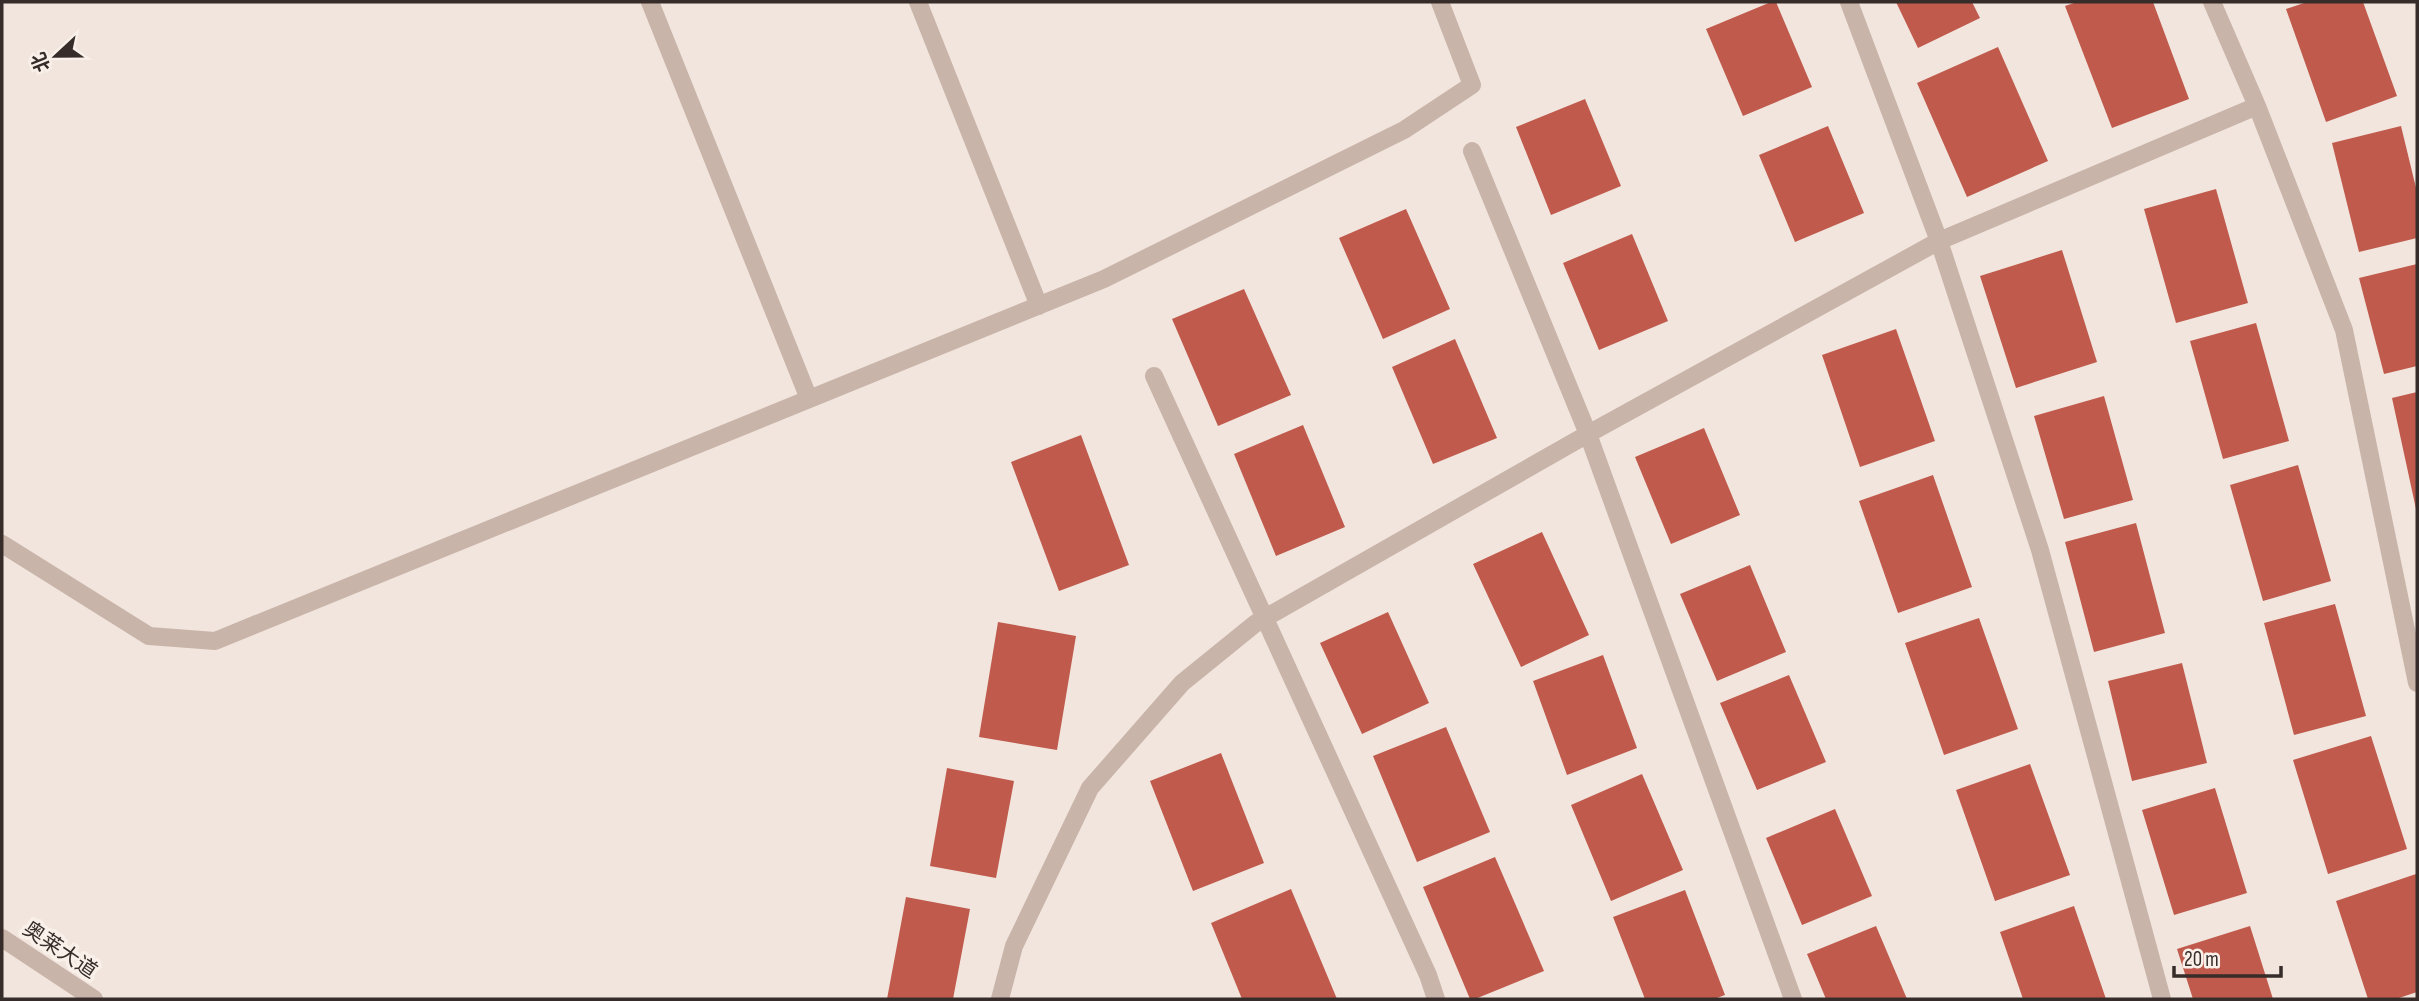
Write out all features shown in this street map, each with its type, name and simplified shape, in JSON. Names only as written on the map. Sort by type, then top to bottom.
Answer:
[{"type":"street","points":[[650,2],[809,399]]},
{"type":"street","points":[[918,2],[1039,306]]},
{"type":"street","points":[[2,544],[149,636],[215,641],[1104,279],[1404,130],[1472,85],[1440,2]]},
{"type":"street","points":[[1850,2],[1939,241],[2040,550],[2162,999]]},
{"type":"street","points":[[2212,2],[2257,106],[2344,330],[2417,683]]},
{"type":"street","points":[[1000,999],[1014,946],[1090,789],[1182,683],[1264,618],[1588,434],[1939,241],[2257,106]]},
{"type":"street","points":[[1472,151],[1588,434],[1793,999]]},
{"type":"street","points":[[1154,376],[1428,975],[1436,999]]},
{"type":"street","name":"奥莱大道","points":[[2,938],[94,999]]},
{"type":"building","points":[[1776,2],[1812,87],[1743,116],[1706,29]]},
{"type":"building","points":[[1896,2],[1972,2],[1980,18],[1918,48]]},
{"type":"building","points":[[2077,2],[2153,2],[2189,99],[2112,128],[2065,6]]},
{"type":"building","points":[[2307,2],[2363,2],[2397,96],[2326,122],[2286,9]]},
{"type":"building","points":[[1998,47],[2048,161],[1967,197],[1917,83]]},
{"type":"building","points":[[1585,99],[1621,186],[1551,215],[1516,127]]},
{"type":"building","points":[[1828,126],[1864,213],[1795,242],[1759,155]]},
{"type":"building","points":[[2401,126],[2417,192],[2417,238],[2359,252],[2332,143]]},
{"type":"building","points":[[2216,189],[2248,303],[2176,323],[2144,209]]},
{"type":"building","points":[[1406,209],[1450,309],[1383,339],[1339,238]]},
{"type":"building","points":[[1632,234],[1668,321],[1599,350],[1563,263]]},
{"type":"building","points":[[2062,250],[2097,362],[2016,388],[1980,276]]},
{"type":"building","points":[[2417,264],[2417,366],[2384,374],[2359,278]]},
{"type":"building","points":[[1244,289],[1291,395],[1218,426],[1172,319]]},
{"type":"building","points":[[2256,323],[2289,441],[2223,459],[2190,341]]},
{"type":"building","points":[[1896,329],[1935,441],[1860,467],[1822,355]]},
{"type":"building","points":[[1455,339],[1497,438],[1433,464],[1392,367]]},
{"type":"building","points":[[2417,392],[2417,509],[2416,509],[2392,398]]},
{"type":"building","points":[[2104,396],[2133,500],[2064,519],[2034,416]]},
{"type":"building","points":[[1303,425],[1345,527],[1276,556],[1234,454]]},
{"type":"building","points":[[1704,428],[1740,515],[1671,544],[1635,457]]},
{"type":"building","points":[[1081,435],[1129,565],[1059,591],[1011,462]]},
{"type":"building","points":[[2298,465],[2331,581],[2263,601],[2230,485]]},
{"type":"building","points":[[1933,475],[1972,587],[1898,613],[1859,501]]},
{"type":"building","points":[[2136,523],[2165,633],[2094,652],[2065,542]]},
{"type":"building","points":[[1542,532],[1589,635],[1521,667],[1473,564]]},
{"type":"building","points":[[1750,565],[1786,652],[1717,681],[1680,594]]},
{"type":"building","points":[[2335,604],[2366,716],[2294,735],[2264,623]]},
{"type":"building","points":[[1388,612],[1429,703],[1362,734],[1320,643]]},
{"type":"building","points":[[1979,618],[2018,729],[1944,755],[1905,643]]},
{"type":"building","points":[[998,622],[1076,636],[1057,750],[979,737]]},
{"type":"building","points":[[1603,655],[1637,748],[1567,775],[1533,681]]},
{"type":"building","points":[[2182,663],[2207,763],[2132,781],[2108,681]]},
{"type":"building","points":[[1789,675],[1826,762],[1757,790],[1720,703]]},
{"type":"building","points":[[1446,727],[1490,832],[1417,862],[1373,756]]},
{"type":"building","points":[[2371,736],[2407,849],[2328,874],[2293,760]]},
{"type":"building","points":[[1221,753],[1264,863],[1193,891],[1150,781]]},
{"type":"building","points":[[2030,764],[2070,875],[1995,901],[1956,790]]},
{"type":"building","points":[[947,768],[1014,781],[996,878],[930,866]]},
{"type":"building","points":[[1642,774],[1683,870],[1611,901],[1571,805]]},
{"type":"building","points":[[2215,788],[2247,893],[2174,915],[2142,810]]},
{"type":"building","points":[[1835,809],[1872,896],[1802,925],[1766,838]]},
{"type":"building","points":[[1495,857],[1544,971],[1470,999],[1423,887]]},
{"type":"building","points":[[2416,874],[2417,992],[2396,999],[2368,999],[2336,901]]},
{"type":"building","points":[[1291,889],[1337,999],[1242,999],[1211,923]]},
{"type":"building","points":[[1685,890],[1725,995],[1714,999],[1645,999],[1613,917]]},
{"type":"building","points":[[906,897],[970,909],[953,999],[887,999]]},
{"type":"building","points":[[2074,906],[2106,999],[2023,999],[2000,932]]},
{"type":"building","points":[[1876,926],[1907,999],[1826,999],[1807,954]]},
{"type":"building","points":[[2250,926],[2273,999],[2193,999],[2177,949]]}]
